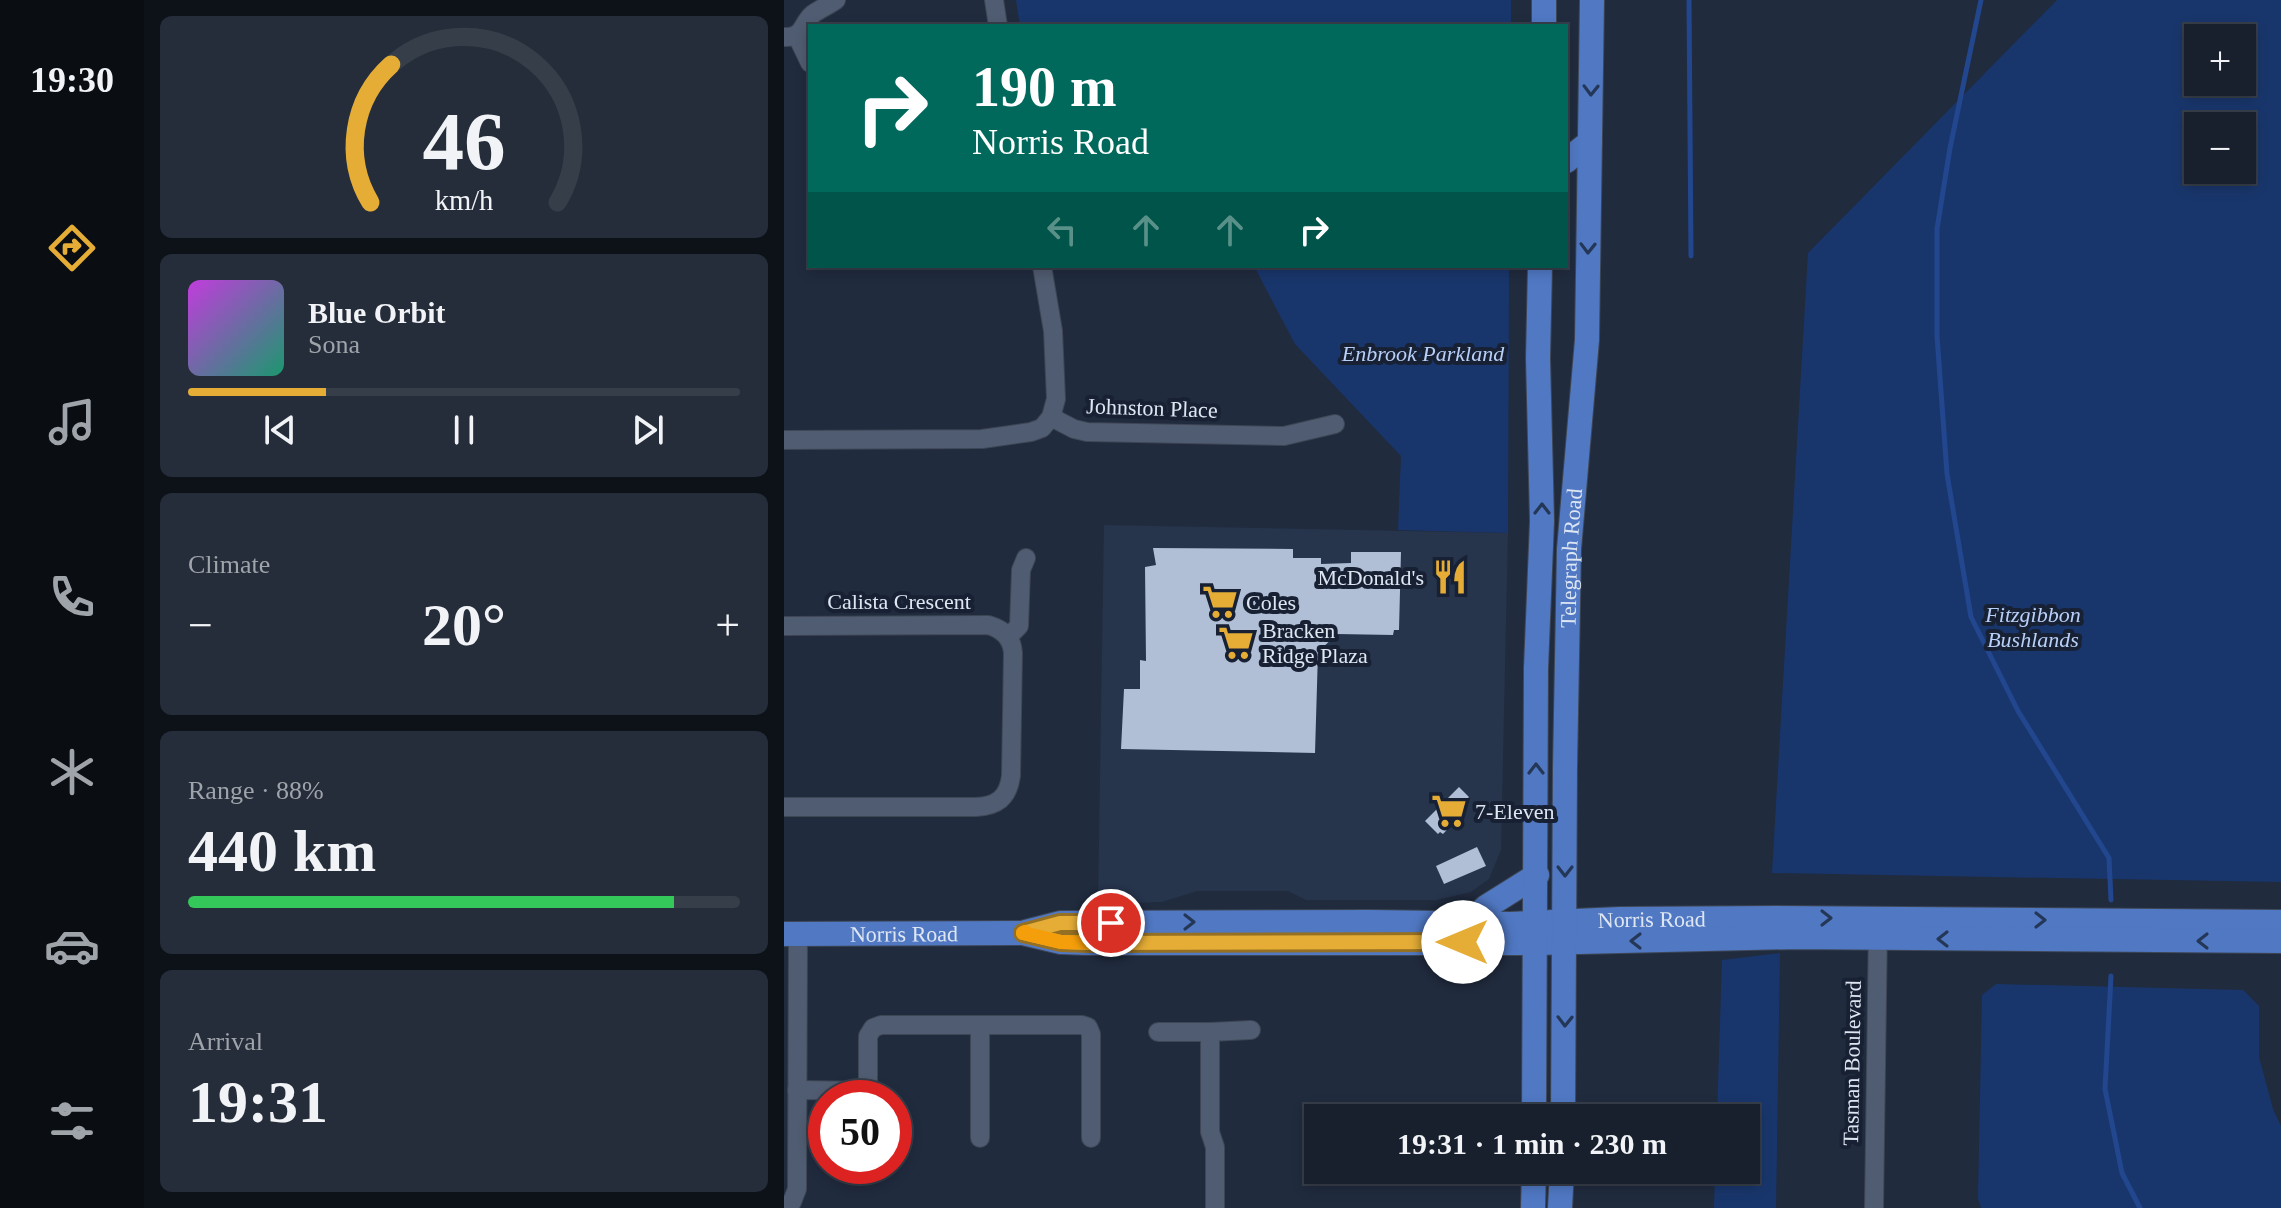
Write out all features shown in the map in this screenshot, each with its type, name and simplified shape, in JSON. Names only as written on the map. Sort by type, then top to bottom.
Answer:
[{"type":"main road","points":[[1544,0],[1544,24]]},
{"type":"main road","name":"Telegraph Road","points":[[1563,1104],[1569,549],[1586,374],[1578,186],[1590,142],[1592,0]]},
{"type":"main road","points":[[1568,159],[1590,142]]},
{"type":"main road","name":"Telegraph Road","points":[[1534,1104],[1536,668],[1542,521],[1538,358],[1540,268]]},
{"type":"main road","points":[[1469,923],[1486,907],[1537,875]]},
{"type":"main road","name":"Norris Road","points":[[791,934],[1023,933],[1061,942],[1088,943],[1566,932],[1688,918],[1878,928],[2281,941]]},
{"type":"main road","name":"Norris Road","points":[[1878,928],[2281,922]]},
{"type":"main road","name":"Norris Road","points":[[1023,933],[1060,923],[1469,923],[1536,933]]},
{"type":"main road","points":[[1533,1208],[1534,1184]]},
{"type":"main road","points":[[1560,1208],[1561,1184]]},
{"type":"street","points":[[808,60],[790,36],[810,17],[836,0]]},
{"type":"street","points":[[994,0],[998,24]]},
{"type":"street","points":[[784,440],[982,439],[1042,428],[1051,417],[1056,399],[1055,350],[1042,268]]},
{"type":"street","name":"Johnston Place","points":[[1051,417],[1080,431],[1118,433],[1284,436],[1335,424]]},
{"type":"street","points":[[784,807],[976,807],[992,805],[1004,798],[1011,776],[1013,653],[1008,637],[1020,622],[1021,570],[1026,558]]},
{"type":"street","name":"Calista Crescent","points":[[784,626],[988,625],[998,628],[1008,637]]},
{"type":"street","name":"Tasman Boulevard","points":[[1874,1208],[1878,928]]},
{"type":"street","points":[[791,934],[797,1090],[797,1189],[792,1205]]},
{"type":"street","points":[[868,1080],[868,1036],[873,1028],[881,1025],[1082,1025],[1088,1027],[1091,1034],[1091,1138]]},
{"type":"street","points":[[980,1025],[980,1138]]},
{"type":"street","points":[[1158,1032],[1251,1030]]},
{"type":"street","points":[[1210,1032],[1210,1132],[1215,1147],[1215,1208]]},
{"type":"street","points":[[797,1090],[808,1091]]},
{"type":"shaded area","points":[[1104,525],[1508,533],[1501,850],[1489,879],[1471,892],[1437,900],[1306,900],[1288,891],[1197,891],[1162,902],[1098,904]]},
{"type":"green space","points":[[1016,0],[1511,0],[1511,24],[1020,24]]},
{"type":"green space","name":"Fitzgibbon Bushlands","points":[[2057,0],[2281,0],[2281,882],[1772,873],[1808,253]]},
{"type":"green space","name":"Enbrook Parkland","points":[[1255,268],[1509,268],[1508,533],[1398,530],[1401,456],[1295,344]]},
{"type":"green space","points":[[1780,953],[1776,1208],[1714,1208],[1715,1184],[1760,1184],[1760,1104],[1717,1104],[1722,960]]},
{"type":"green space","points":[[1996,984],[2243,990],[2259,1006],[2259,1057],[2273,1109],[2281,1126],[2281,1208],[1981,1208],[1978,1198],[1982,995]]},
{"type":"building","name":"Bracken Ridge Plaza","points":[[1153,548],[1293,549],[1293,558],[1321,558],[1321,564],[1351,563],[1351,552],[1401,552],[1399,630],[1394,630],[1393,635],[1337,634],[1318,652],[1315,753],[1121,749],[1124,689],[1140,689],[1140,660],[1146,661],[1145,567],[1156,565]]},
{"type":"building","name":"7-Eleven","points":[[1459,787],[1469,797],[1462,804],[1464,812],[1443,834],[1438,834],[1425,821]]},
{"type":"building","points":[[1477,847],[1486,866],[1444,884],[1436,866]]},
{"type":"waterway","points":[[1689,0],[1691,256]]},
{"type":"waterway","points":[[1981,0],[1950,148],[1937,229],[1937,336],[1947,474],[1971,617],[2018,711],[2109,858],[2111,900]]},
{"type":"waterway","points":[[2111,976],[2105,1089],[2122,1173],[2140,1208]]},
{"type":"slow traffic","points":[[1025,932],[1061,942],[1125,943]]},
{"type":"place","name":"McDonald's","points":[[1450,577]]},
{"type":"place","name":"Coles","points":[[1220,602]]},
{"type":"place","name":"Bracken Ridge Plaza","points":[[1236,643]]},
{"type":"place","name":"7-Eleven","points":[[1449,811]]},
{"type":"route","points":[[1111,923],[1060,923],[1023,933],[1061,942],[1088,943],[1463,942]]}]
